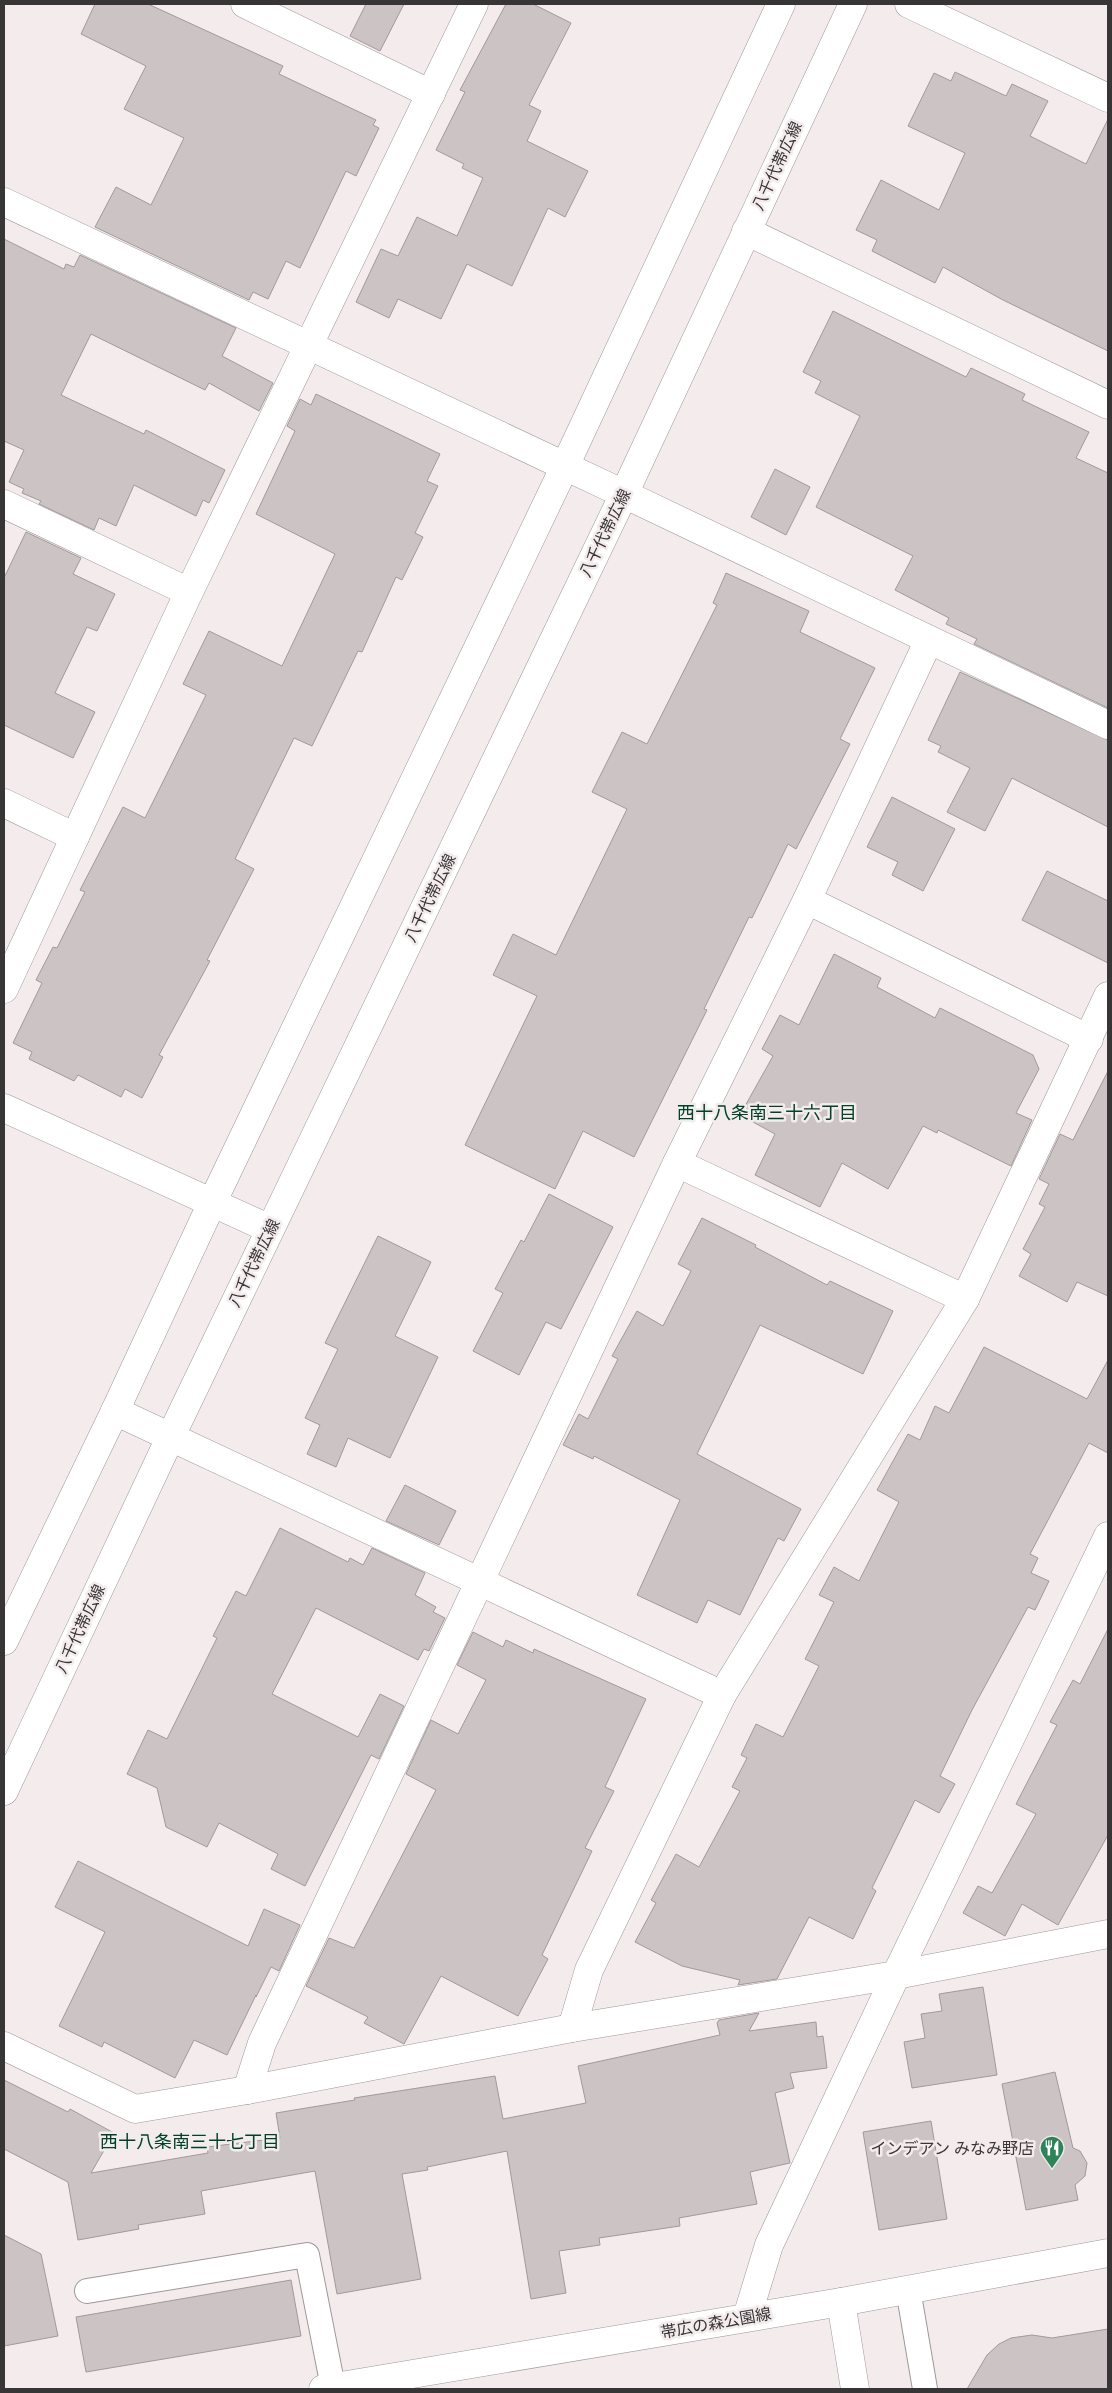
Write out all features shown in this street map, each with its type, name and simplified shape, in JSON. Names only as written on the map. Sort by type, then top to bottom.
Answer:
[{"type":"street","points":[[245,4],[431,94]]},
{"type":"street","points":[[4,989],[190,592],[474,4]]},
{"type":"street","points":[[4,1641],[565,466],[782,4]]},
{"type":"street","name":"八千代帯広線","points":[[4,1791],[170,1438],[624,494],[853,4]]},
{"type":"street","points":[[909,4],[1108,98]]},
{"type":"street","points":[[4,202],[565,466],[1108,725]]},
{"type":"street","points":[[746,232],[1108,405]]},
{"type":"street","points":[[4,504],[190,592]]},
{"type":"street","points":[[247,2090],[262,2042],[677,1163],[807,900],[929,640]]},
{"type":"street","points":[[4,803],[75,837]]},
{"type":"street","points":[[807,900],[1089,1039]]},
{"type":"street","points":[[572,2028],[589,1970],[722,1695],[964,1299],[1108,996]]},
{"type":"street","points":[[4,1108],[270,1229]]},
{"type":"street","points":[[677,1163],[964,1299]]},
{"type":"street","points":[[115,1411],[722,1695]]},
{"type":"street","points":[[747,2317],[769,2245],[896,1975],[1108,1536]]},
{"type":"street","points":[[4,2046],[135,2108],[247,2090],[572,2028],[896,1975],[1108,1934]]},
{"type":"street","name":"帯広の森公園線","points":[[328,2388],[841,2302],[1108,2253]]},
{"type":"street","points":[[841,2302],[855,2389]]},
{"type":"lane","points":[[87,2291],[307,2255],[328,2388]]},
{"type":"lane","points":[[908,2289],[924,2389]]},
{"type":"building","points":[[95,4],[148,4],[283,66],[279,74],[376,120],[373,125],[379,128],[356,176],[346,171],[300,268],[286,261],[268,299],[253,292],[249,300],[95,227],[116,187],[151,205],[184,138],[124,109],[146,66],[81,34]]},
{"type":"building","points":[[366,4],[404,4],[380,51],[350,36]]},
{"type":"building","points":[[506,4],[533,4],[571,23],[529,105],[541,111],[527,141],[588,171],[565,217],[548,208],[512,286],[467,264],[441,319],[398,299],[389,318],[356,302],[381,249],[398,256],[417,217],[457,236],[483,178],[462,168],[464,164],[436,150],[465,92],[460,90]]},
{"type":"building","points":[[955,72],[1006,96],[1012,84],[1048,101],[1030,136],[1086,164],[1108,119],[1108,351],[1003,300],[943,267],[935,283],[872,251],[877,240],[856,230],[881,180],[939,210],[965,153],[908,126],[934,73],[951,81]]},
{"type":"building","points":[[4,239],[64,269],[66,264],[74,267],[80,255],[236,328],[222,356],[273,383],[259,411],[209,383],[205,390],[91,334],[61,395],[144,434],[146,430],[225,470],[209,503],[203,500],[196,516],[134,485],[116,526],[99,518],[94,530],[39,504],[41,501],[22,493],[24,489],[9,482],[24,450],[4,441]]},
{"type":"building","points":[[833,311],[966,377],[971,368],[1025,394],[1022,400],[1089,432],[1076,458],[1108,473],[1108,708],[974,644],[977,639],[946,624],[949,618],[895,590],[913,556],[816,507],[860,416],[815,393],[821,381],[803,372]]},
{"type":"building","points":[[316,394],[440,454],[427,481],[438,486],[415,533],[423,537],[402,580],[396,577],[362,652],[358,651],[312,746],[294,738],[235,859],[254,869],[207,960],[210,961],[159,1055],[163,1057],[142,1098],[125,1089],[121,1097],[78,1075],[74,1081],[29,1059],[32,1052],[13,1043],[42,983],[36,980],[53,947],[57,948],[85,892],[80,890],[123,807],[145,818],[206,695],[183,684],[209,631],[282,666],[335,554],[256,514],[295,431],[287,426],[300,399],[311,405]]},
{"type":"building","points":[[775,469],[810,487],[786,535],[751,517]]},
{"type":"building","points":[[26,532],[81,558],[73,574],[115,594],[97,631],[87,627],[55,693],[95,712],[73,758],[4,725],[4,578]]},
{"type":"building","points":[[726,573],[809,611],[800,632],[875,668],[840,739],[850,744],[796,849],[788,844],[752,918],[749,917],[704,1009],[707,1010],[634,1157],[583,1131],[555,1189],[465,1145],[537,996],[493,975],[513,934],[556,955],[627,809],[592,792],[622,732],[647,744],[717,605],[713,603]]},
{"type":"building","points":[[960,672],[1108,740],[1108,827],[1012,778],[985,831],[947,812],[970,768],[938,752],[941,746],[928,740]]},
{"type":"building","points":[[892,797],[955,829],[923,891],[892,875],[898,862],[867,847]]},
{"type":"building","points":[[1047,871],[1108,901],[1108,963],[1022,920]]},
{"type":"building","points":[[834,954],[881,978],[877,987],[935,1018],[940,1008],[1033,1055],[1039,1069],[1016,1113],[1032,1120],[1011,1166],[938,1130],[937,1133],[923,1126],[888,1189],[842,1163],[820,1207],[755,1175],[775,1134],[740,1115],[773,1056],[762,1049],[780,1015],[799,1025]]},
{"type":"building","points":[[1108,1071],[1108,1296],[1077,1282],[1067,1302],[1019,1276],[1031,1254],[1023,1249],[1045,1207],[1039,1204],[1049,1184],[1039,1179],[1060,1134],[1073,1140]]},
{"type":"building","points":[[549,1194],[613,1227],[561,1329],[546,1322],[519,1375],[473,1351],[503,1293],[495,1289],[521,1240],[524,1242]]},
{"type":"building","points":[[702,1218],[756,1245],[755,1247],[827,1285],[830,1281],[893,1311],[863,1374],[760,1325],[697,1454],[801,1509],[784,1541],[778,1538],[740,1615],[708,1600],[697,1623],[637,1595],[680,1500],[594,1456],[593,1459],[563,1445],[579,1414],[588,1419],[618,1359],[612,1356],[637,1311],[663,1326],[691,1271],[678,1264]]},
{"type":"building","points":[[378,1236],[431,1262],[395,1336],[438,1357],[390,1458],[348,1438],[336,1467],[307,1454],[320,1425],[305,1418],[338,1349],[325,1343]]},
{"type":"building","points":[[984,1347],[1087,1399],[1108,1360],[1108,1453],[1089,1443],[1030,1554],[1038,1558],[1031,1573],[1049,1581],[1035,1610],[1028,1607],[972,1710],[940,1776],[955,1784],[939,1813],[915,1800],[872,1888],[876,1891],[853,1939],[809,1917],[777,1979],[738,1985],[740,1980],[682,1966],[635,1942],[656,1903],[651,1900],[676,1854],[699,1867],[740,1791],[732,1787],[747,1758],[741,1755],[756,1724],[783,1737],[819,1666],[805,1659],[834,1602],[819,1595],[834,1567],[859,1581],[899,1502],[877,1490],[908,1434],[920,1440],[935,1406],[949,1413]]},
{"type":"building","points":[[405,1485],[456,1511],[439,1545],[386,1521]]},
{"type":"building","points":[[280,1528],[348,1562],[350,1558],[363,1565],[372,1548],[425,1573],[415,1595],[436,1607],[433,1612],[445,1618],[429,1651],[424,1649],[418,1660],[316,1608],[272,1694],[358,1737],[380,1694],[404,1706],[379,1759],[371,1755],[305,1886],[271,1869],[278,1854],[219,1823],[207,1847],[166,1827],[157,1788],[127,1774],[148,1730],[167,1739],[217,1638],[213,1636],[236,1591],[246,1596]]},
{"type":"building","points":[[1108,1629],[1108,1835],[1058,1925],[1022,1904],[1005,1936],[963,1913],[978,1886],[992,1893],[1036,1814],[1016,1804],[1057,1725],[1050,1722],[1073,1680],[1080,1684]]},
{"type":"building","points":[[473,1632],[503,1647],[506,1640],[533,1653],[534,1649],[646,1699],[605,1787],[614,1791],[585,1848],[592,1851],[542,1955],[548,1959],[518,2016],[441,1976],[404,2044],[364,2023],[368,2017],[306,1986],[329,1938],[354,1948],[436,1790],[406,1774],[431,1720],[458,1734],[486,1680],[457,1665]]},
{"type":"building","points":[[78,1861],[248,1946],[264,1909],[300,1925],[279,1971],[271,1967],[227,2055],[194,2040],[175,2078],[104,2042],[102,2047],[59,2026],[105,1932],[55,1907]]},
{"type":"building","points":[[983,1987],[997,2075],[912,2088],[904,2042],[925,2038],[921,2014],[942,2011],[939,1994]]},
{"type":"building","points":[[759,2013],[749,2031],[816,2022],[817,2037],[823,2036],[827,2068],[790,2073],[794,2088],[775,2093],[790,2163],[750,2172],[757,2204],[679,2218],[680,2226],[599,2238],[600,2245],[559,2251],[566,2293],[531,2299],[507,2151],[427,2167],[428,2170],[402,2174],[421,2279],[337,2294],[315,2171],[201,2191],[205,2214],[138,2225],[139,2229],[78,2240],[68,2182],[4,2149],[4,2080],[68,2112],[70,2109],[114,2133],[91,2173],[208,2153],[207,2147],[280,2138],[276,2113],[355,2100],[354,2098],[495,2076],[503,2119],[586,2103],[578,2066],[720,2035],[717,2023],[719,2020]]},
{"type":"building","points":[[1055,2072],[1073,2148],[1080,2151],[1087,2163],[1085,2176],[1075,2185],[1078,2200],[1026,2210],[1002,2084]]},
{"type":"building","points":[[931,2121],[947,2219],[879,2230],[863,2132]]},
{"type":"building","points":[[4,2235],[41,2254],[58,2336],[4,2346]]},
{"type":"building","points":[[291,2280],[301,2336],[86,2372],[76,2317]]},
{"type":"building","points":[[1108,2329],[1108,2389],[967,2389],[987,2355],[999,2344],[1011,2338],[1032,2335],[1052,2338]]},
{"type":"place","name":"インデアン みなみ野店","points":[[1052,2169]]},
{"type":"district","name":"西十八条南三十六丁目","points":[[767,1112]]},
{"type":"district","name":"西十八条南三十七丁目","points":[[190,2141]]}]
